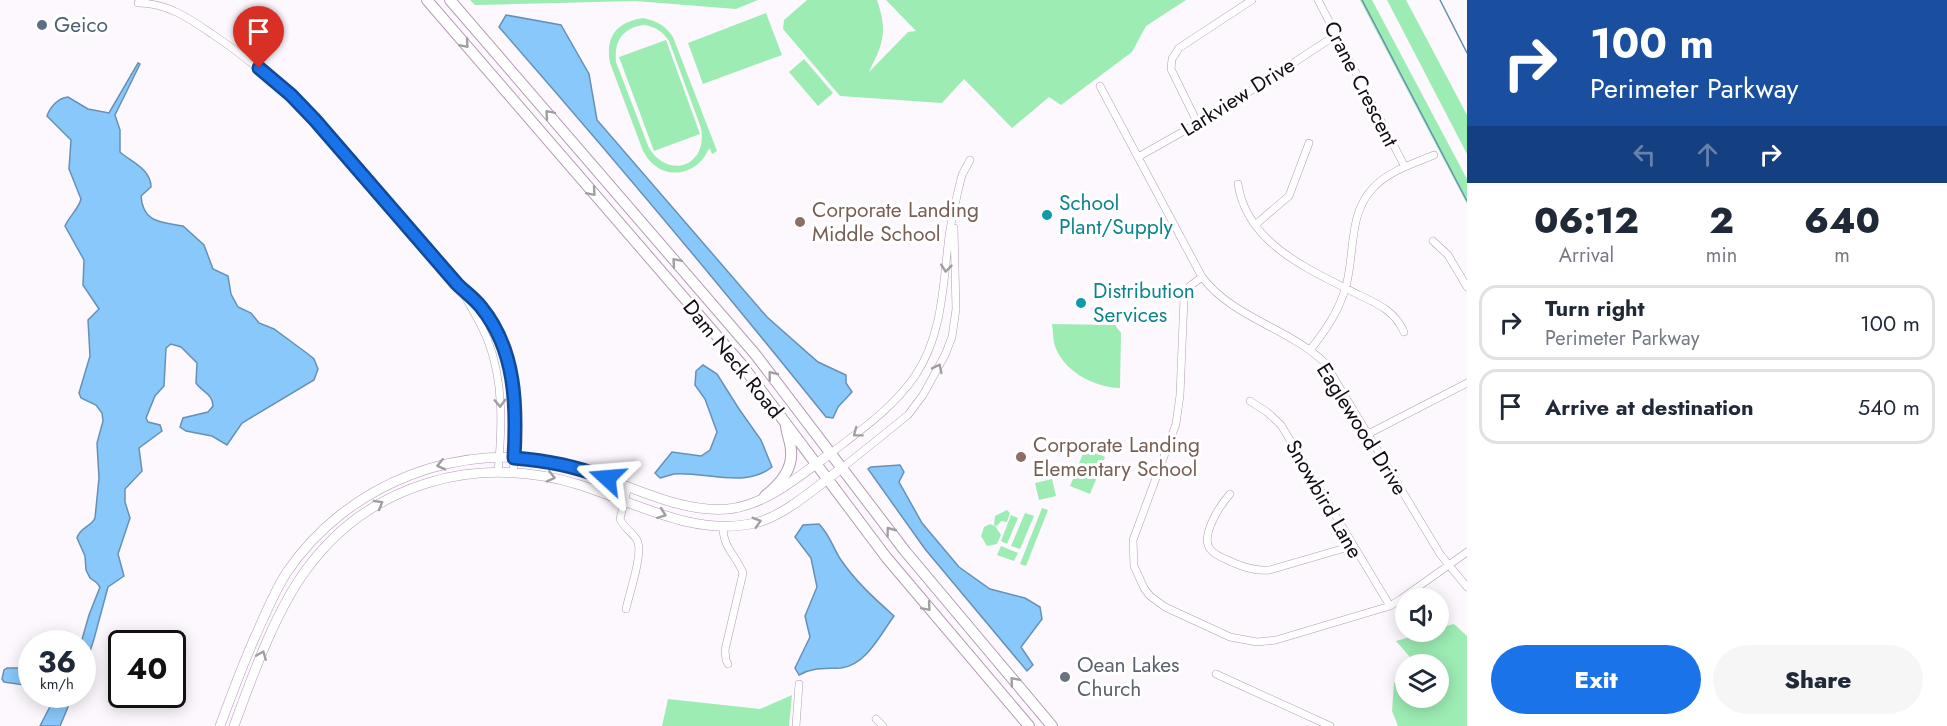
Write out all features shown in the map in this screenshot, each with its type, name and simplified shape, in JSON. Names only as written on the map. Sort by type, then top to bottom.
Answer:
[{"type":"main road","name":"Dam Neck Road","points":[[427,0],[742,365],[909,586],[1029,726]]},
{"type":"main road","name":"Dam Neck Road","points":[[450,0],[756,354],[925,576],[1052,726]]},
{"type":"main road","points":[[765,496],[782,480],[790,465],[791,452],[786,423]]},
{"type":"street","points":[[1198,124],[1172,73],[1172,59],[1179,48],[1252,0]]},
{"type":"street","name":"Crane Crescent","points":[[1318,0],[1405,167]]},
{"type":"street","points":[[138,3],[157,4],[180,14],[220,39],[275,81],[315,120],[457,284],[481,306],[498,335],[509,365],[515,398],[513,472]]},
{"type":"street","name":"Larkview Drive","points":[[1138,157],[1239,99],[1336,35]]},
{"type":"street","name":"Eaglewood Drive","points":[[1100,86],[1202,277],[1231,305],[1310,350],[1331,372],[1448,566],[1467,587]]},
{"type":"street","points":[[1255,225],[1289,196],[1309,143]]},
{"type":"street","points":[[1310,350],[1336,313],[1346,288],[1356,221],[1364,201],[1380,181],[1405,167],[1434,156]]},
{"type":"street","points":[[220,726],[275,592],[299,556],[328,525],[358,501],[392,482],[443,464],[499,457],[545,460],[668,500],[704,508],[735,508],[765,496],[788,483],[831,453],[879,416],[893,402],[916,375],[923,361],[937,322],[959,183],[970,160]]},
{"type":"street","points":[[1238,184],[1242,203],[1255,225],[1278,249],[1391,312],[1404,332]]},
{"type":"street","points":[[234,726],[287,599],[306,570],[339,534],[378,505],[410,489],[466,474],[513,472],[548,476],[680,521],[723,527],[757,523],[793,504],[897,424],[917,404],[935,375],[952,337],[956,309],[955,210]]},
{"type":"street","points":[[1433,241],[1448,255],[1467,287]]},
{"type":"street","points":[[1202,277],[1190,286],[1184,298],[1180,395],[1176,424],[1133,540],[1132,558],[1139,580],[1150,596],[1166,607],[1230,637],[1257,642],[1276,640],[1390,606],[1467,552]]},
{"type":"street","points":[[457,284],[481,324],[494,358],[500,402],[498,472]]},
{"type":"street","points":[[1368,434],[1467,383]]},
{"type":"street","name":"Snowbird Lane","points":[[1250,401],[1281,425],[1390,606]]},
{"type":"street","points":[[626,609],[640,547],[635,537],[624,528],[620,520],[628,486]]},
{"type":"street","points":[[1230,494],[1216,514],[1209,532],[1210,549],[1221,557],[1247,568],[1270,570],[1352,546]]},
{"type":"street","points":[[723,527],[727,548],[743,573],[725,650],[728,664]]},
{"type":"street","points":[[1216,674],[1330,726]]},
{"type":"street","points":[[796,726],[800,684]]},
{"type":"street","points":[[227,705],[240,709]]},
{"type":"street","points":[[876,719],[884,726]]},
{"type":"green space","points":[[470,0],[758,0],[736,9],[635,1],[475,5]]},
{"type":"green space","points":[[807,0],[877,0],[883,34],[869,72],[908,32],[916,31],[886,0],[1186,0],[1146,26],[1132,52],[1061,105],[1049,97],[1012,128],[964,79],[942,103],[840,96],[783,29],[784,20]]},
{"type":"green space","points":[[1360,0],[1372,0],[1467,179],[1467,204]]},
{"type":"green space","points":[[1387,0],[1406,0],[1467,115],[1467,154]]},
{"type":"green space","points":[[766,13],[782,55],[703,84],[688,43]]},
{"type":"green space","points":[[643,18],[657,22],[673,37],[717,151],[712,154],[710,149],[708,150],[698,164],[683,172],[667,172],[659,169],[647,157],[610,63],[611,38],[620,27]],"holes":[[[648,26],[658,30],[669,41],[701,128],[702,141],[699,152],[685,164],[676,166],[667,164],[657,158],[649,148],[616,62],[618,41],[621,36],[630,29]]]},
{"type":"green space","points":[[666,40],[700,134],[654,151],[619,57]]},
{"type":"green space","points":[[804,59],[833,93],[818,106],[789,72]]},
{"type":"green space","points":[[1052,324],[1115,325],[1121,333],[1120,388],[1089,381],[1071,369],[1058,353],[1054,343]]},
{"type":"green space","points":[[1085,448],[1105,457],[1098,474],[1078,466]]},
{"type":"green space","points":[[1077,469],[1097,477],[1090,494],[1070,486]]},
{"type":"green space","points":[[1052,479],[1056,496],[1039,500],[1035,483]]},
{"type":"green space","points":[[1042,508],[1048,510],[1026,566],[1020,564]]},
{"type":"green space","points":[[1007,510],[1010,513],[1007,522],[1001,521],[997,526],[994,525],[995,516]]},
{"type":"green space","points":[[1025,513],[1034,516],[1020,549],[1011,546]]},
{"type":"green space","points":[[1011,515],[1018,518],[1007,544],[1001,541]]},
{"type":"green space","points":[[990,524],[995,526],[1001,535],[997,544],[987,546],[981,536],[984,527]]},
{"type":"green space","points":[[1001,546],[1018,553],[1014,561],[997,555]]},
{"type":"green space","points":[[1454,624],[1467,636],[1467,726],[1398,726],[1392,711],[1395,682],[1395,708],[1449,708],[1449,654],[1407,654],[1397,642],[1449,642],[1449,625]]},
{"type":"green space","points":[[792,695],[789,726],[662,726],[668,699],[760,709]]},
{"type":"water","points":[[506,15],[561,25],[589,74],[597,120],[767,317],[818,362],[846,375],[846,383],[852,392],[838,407],[833,418],[826,417],[665,220],[499,27]]},
{"type":"water","points":[[138,63],[140,64],[115,115],[120,130],[120,152],[140,166],[150,181],[151,187],[141,196],[145,212],[154,220],[183,226],[204,245],[213,269],[228,276],[231,294],[238,307],[251,313],[259,323],[274,329],[308,354],[314,359],[318,369],[314,380],[242,423],[227,445],[212,436],[186,431],[180,427],[183,418],[208,412],[213,402],[196,383],[197,363],[181,347],[171,344],[166,348],[164,386],[155,396],[146,418],[148,422],[160,425],[162,431],[139,448],[142,471],[125,489],[125,502],[130,518],[118,554],[124,576],[108,587],[96,632],[85,630],[100,587],[90,578],[86,570],[85,556],[77,538],[95,518],[99,478],[97,443],[103,421],[102,413],[96,405],[81,398],[79,393],[90,356],[88,320],[99,309],[83,285],[84,260],[65,226],[81,199],[69,169],[71,140],[47,116],[55,104],[68,97],[88,109],[109,113]]},
{"type":"water","points":[[703,365],[717,374],[761,440],[772,467],[750,477],[737,478],[674,474],[660,478],[655,473],[672,452],[701,456],[710,450],[717,432],[705,399],[695,385],[696,371]]},
{"type":"water","points":[[900,465],[904,472],[899,482],[922,523],[959,567],[990,589],[1025,598],[1040,607],[1042,619],[1021,647],[1033,665],[1027,671],[925,549],[868,469]]},
{"type":"water","points":[[819,524],[853,576],[894,616],[872,648],[850,666],[814,670],[799,675],[795,668],[810,637],[805,616],[817,587],[811,558],[795,537],[803,525]]},
{"type":"water","points":[[18,668],[18,684],[4,682],[2,679],[4,670]]},
{"type":"water","points":[[49,708],[68,708],[60,726],[40,726]]},
{"type":"waterway","points":[[1362,0],[1467,201]]},
{"type":"waterway","points":[[1440,0],[1467,53]]},
{"type":"place","name":"Geico","points":[[42,25]]},
{"type":"place","name":"School Plant/Supply","points":[[1047,215]]},
{"type":"place","name":"Corporate Landing Middle School","points":[[800,222]]},
{"type":"place","name":"Distribution Services","points":[[1081,303]]},
{"type":"place","name":"Corporate Landing Elementary School","points":[[1021,457]]},
{"type":"place","name":"Oean Lakes Church","points":[[1065,677]]},
{"type":"route","points":[[259,68],[291,95],[315,120],[457,284],[481,306],[487,315],[502,344],[512,376],[516,418],[514,458],[545,460],[586,470],[607,478]]}]
